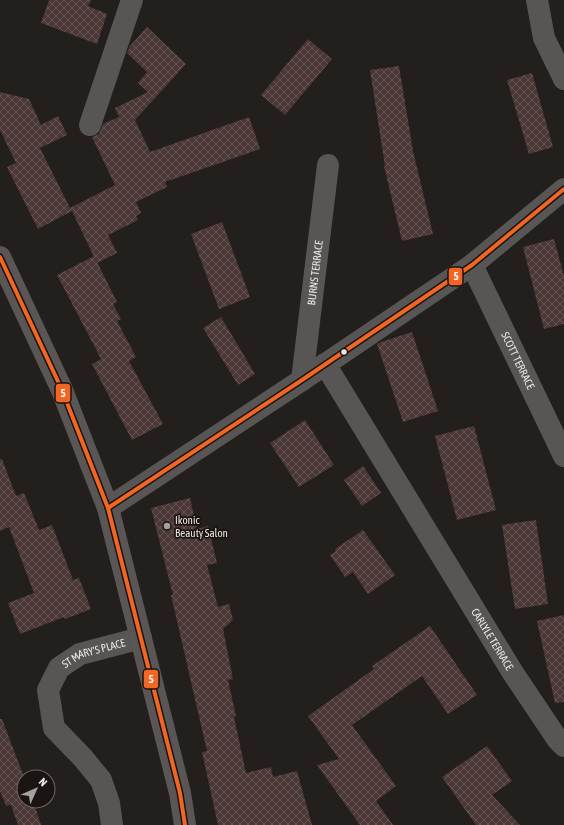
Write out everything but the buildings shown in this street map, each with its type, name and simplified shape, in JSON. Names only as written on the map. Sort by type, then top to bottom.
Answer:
[{"type":"main road","points":[[0,257],[62,390],[108,508],[180,793],[185,825]]},
{"type":"street","points":[[90,125],[132,0]]},
{"type":"street","points":[[537,0],[544,38],[564,79]]},
{"type":"street","name":"BURNS TERRACE","points":[[302,380],[328,165]]},
{"type":"street","points":[[108,508],[472,266],[564,189]]},
{"type":"street","name":"SCOTT TERRACE","points":[[472,266],[564,456]]},
{"type":"street","name":"CARLYLE TERRACE","points":[[326,364],[513,673],[558,740],[564,746]]},
{"type":"street","name":"ST MARY'S PLACE","points":[[112,825],[110,803],[101,780],[83,758],[54,728],[48,690],[59,668],[80,654],[141,638]]},
{"type":"transit line","name":"5","points":[[108,508],[302,380],[472,265],[564,189]]},
{"type":"transit line","name":"5","points":[[0,257],[62,390],[108,508],[180,793],[185,825]]},
{"type":"place","name":"Ikonic Beauty Salon","points":[[167,526]]}]
